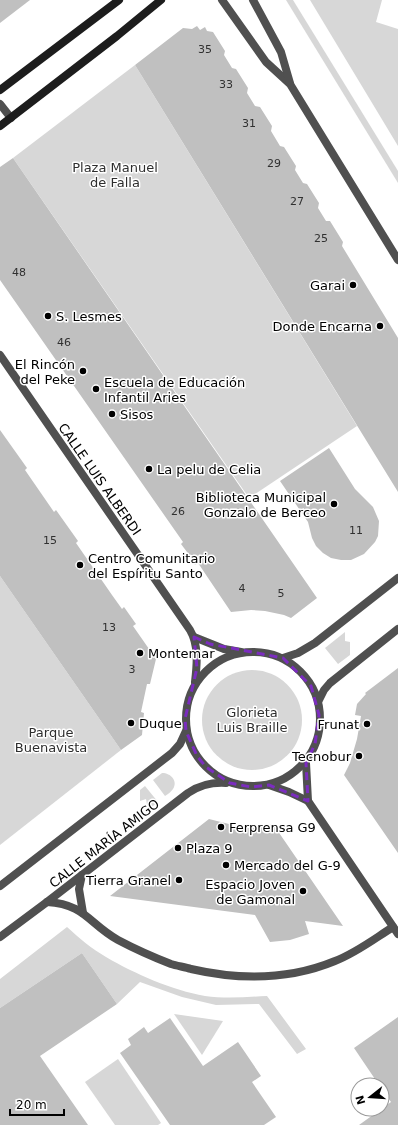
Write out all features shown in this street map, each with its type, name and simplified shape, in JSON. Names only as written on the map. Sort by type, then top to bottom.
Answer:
[{"type":"main road","points":[[0,90],[119,0]]},
{"type":"main road","points":[[0,126],[117,36],[161,0]]},
{"type":"street","points":[[222,0],[266,62],[290,84]]},
{"type":"street","points":[[253,0],[281,52],[290,84],[398,260]]},
{"type":"street","points":[[0,104],[11,118]]},
{"type":"street","name":"CALLE LUIS ALBERDI","points":[[0,355],[194,637]]},
{"type":"street","points":[[283,658],[298,653],[315,643],[398,578]]},
{"type":"street","points":[[318,702],[324,690],[330,683],[398,629]]},
{"type":"street","points":[[194,637],[224,649],[246,653],[272,654],[283,658],[303,675],[311,686],[318,702],[319,715],[315,744],[306,763],[292,776],[268,785],[252,787],[230,783],[218,777],[206,767],[190,744],[186,731],[185,719],[195,683],[196,663],[194,637]]},
{"type":"street","points":[[195,683],[206,669],[216,662],[229,656],[246,653]]},
{"type":"street","points":[[0,886],[172,753],[180,744],[186,731]]},
{"type":"street","points":[[306,763],[308,801]]},
{"type":"street","name":"CALLE MARÍA AMIGO","points":[[0,937],[196,787],[215,782],[230,783]]},
{"type":"street","points":[[268,785],[289,792],[308,801],[398,934]]},
{"type":"street","points":[[82,875],[79,889],[83,913]]},
{"type":"street","points":[[47,902],[65,905],[83,913],[108,934],[133,948],[171,964],[208,972],[238,976],[267,976],[289,973],[335,961],[358,950],[393,927]]},
{"type":"highlighted area","points":[[194,637],[210,644],[283,658],[311,686],[319,715],[315,744],[306,763],[308,801],[269,785],[251,787],[230,783],[206,767],[197,756],[186,731],[185,719],[197,668]]},
{"type":"green space","points":[[286,0],[293,0],[398,171],[398,183]]},
{"type":"green space","points":[[310,0],[382,0],[376,22],[398,29],[398,146]]},
{"type":"green space","name":"Plaza Manuel de Falla","points":[[135,65],[357,426],[249,498],[13,158]]},
{"type":"green space","name":"Parque Buenavista","points":[[0,576],[121,750],[0,845]]},
{"type":"green space","points":[[345,632],[345,641],[350,642],[350,655],[338,664],[325,648]]},
{"type":"green space","name":"Glorieta Luis Braille","points":[[242,670],[262,670],[271,673],[288,684],[299,701],[302,710],[302,730],[299,739],[288,756],[271,767],[262,770],[242,770],[224,762],[216,756],[210,748],[202,730],[202,710],[210,692],[216,684],[224,678]]},
{"type":"green space","points":[[162,773],[171,776],[175,783],[172,790],[165,796],[153,780]]},
{"type":"green space","points":[[145,786],[158,802],[148,810],[146,799],[140,801],[140,790]]},
{"type":"green space","points":[[67,927],[106,957],[141,975],[167,986],[213,997],[236,998],[267,996],[306,1049],[297,1054],[259,1004],[216,1005],[182,997],[140,982],[117,1004],[82,953],[0,1008],[0,979]]},
{"type":"green space","points":[[174,1014],[223,1021],[202,1055]]},
{"type":"green space","points":[[118,1059],[161,1123],[158,1125],[115,1125],[85,1082]]},
{"type":"building","points":[[0,0],[30,0],[0,23]]},
{"type":"building","points":[[197,26],[200,30],[205,27],[207,31],[213,32],[225,51],[224,55],[232,68],[236,69],[248,88],[247,93],[255,106],[260,107],[272,126],[271,131],[280,146],[284,147],[296,166],[295,170],[303,183],[307,184],[319,203],[318,208],[326,221],[330,221],[343,242],[342,246],[398,338],[398,492],[135,65],[183,28],[192,29]]},
{"type":"building","points":[[13,158],[317,598],[291,618],[265,611],[251,610],[231,612],[198,563],[195,565],[181,544],[183,542],[0,280],[0,167]]},
{"type":"building","points":[[0,430],[27,468],[25,470],[54,512],[56,510],[78,541],[76,543],[112,595],[122,609],[124,607],[136,624],[133,626],[156,659],[150,684],[147,684],[141,712],[144,713],[142,735],[121,750],[0,576]]},
{"type":"building","name":"Biblioteca Municipal Gonzalo de Berceo","points":[[329,448],[355,489],[373,507],[379,521],[378,536],[375,542],[364,554],[351,560],[331,558],[316,546],[312,538],[308,522],[280,481]]},
{"type":"building","points":[[398,668],[398,853],[344,775],[350,763],[357,739],[361,716],[355,715],[357,704],[366,694],[365,693]]},
{"type":"building","name":"Mercado del G-9","points":[[209,819],[245,828],[259,828],[273,824],[343,926],[305,921],[309,934],[290,940],[270,942],[255,915],[110,896]]},
{"type":"building","points":[[82,953],[117,1004],[40,1056],[88,1125],[0,1125],[0,1008]]},
{"type":"building","points":[[398,1017],[398,1125],[359,1125],[370,1117],[390,1117],[390,1077],[374,1077],[354,1048]]},
{"type":"building","points":[[170,1018],[203,1066],[238,1042],[261,1076],[252,1082],[276,1117],[264,1125],[170,1125],[120,1053],[131,1045],[128,1039],[144,1027],[148,1033]]},
{"type":"place","name":"Garai","points":[[353,285]]},
{"type":"place","name":"S. Lesmes","points":[[48,316]]},
{"type":"place","name":"Donde Encarna","points":[[380,326]]},
{"type":"place","name":"El Rincón del Peke","points":[[83,371]]},
{"type":"place","name":"Escuela de Educación Infantil Aries","points":[[96,389]]},
{"type":"place","name":"Sisos","points":[[112,414]]},
{"type":"place","name":"La pelu de Celia","points":[[149,469]]},
{"type":"place","name":"Biblioteca Municipal Gonzalo de Berceo","points":[[334,504]]},
{"type":"place","name":"Centro Comunitario del Espíritu Santo","points":[[80,565]]},
{"type":"place","name":"Montemar","points":[[140,653]]},
{"type":"place","name":"Duque","points":[[131,723]]},
{"type":"place","name":"Frunat","points":[[367,724]]},
{"type":"place","name":"Tecnobur","points":[[359,756]]},
{"type":"place","name":"Ferprensa G9","points":[[221,827]]},
{"type":"place","name":"Plaza 9","points":[[178,848]]},
{"type":"place","name":"Mercado del G-9","points":[[226,865]]},
{"type":"place","name":"Tierra Granel","points":[[179,880]]},
{"type":"place","name":"Espacio Joven de Gamonal","points":[[303,891]]}]
